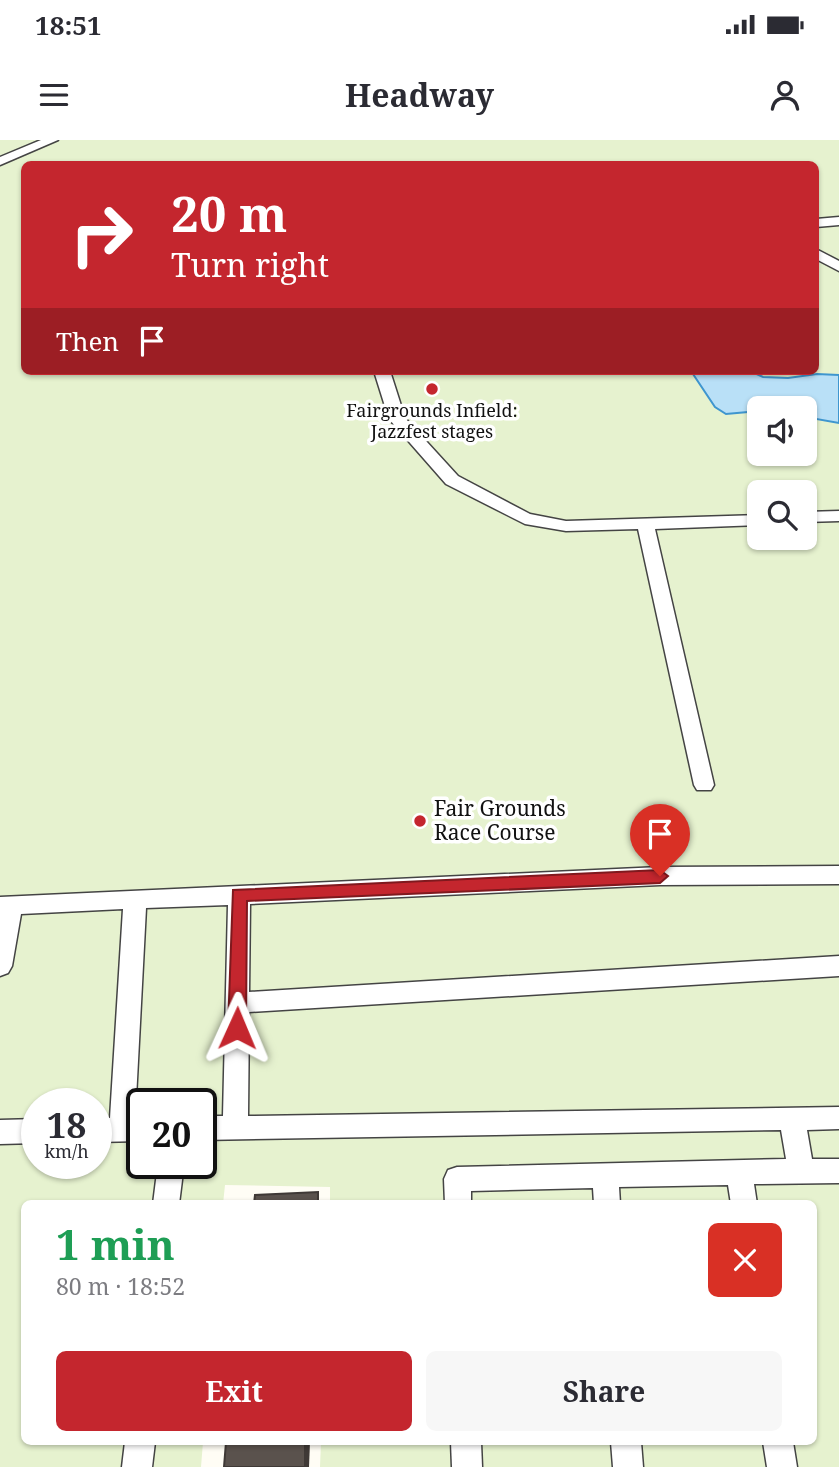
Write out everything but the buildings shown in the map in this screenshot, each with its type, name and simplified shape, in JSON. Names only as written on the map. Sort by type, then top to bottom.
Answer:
[{"type":"lane","points":[[0,162],[52,140]]},
{"type":"lane","points":[[819,223],[839,221]]},
{"type":"lane","points":[[819,255],[839,267]]},
{"type":"lane","points":[[383,375],[397,419],[452,480],[525,519],[566,526],[646,526],[747,521]]},
{"type":"lane","points":[[817,517],[839,516]]},
{"type":"lane","points":[[646,526],[704,785]]},
{"type":"lane","points":[[0,966],[6,906],[660,876],[839,875]]},
{"type":"lane","points":[[235,1128],[239,895]]},
{"type":"lane","points":[[133,1088],[135,900]]},
{"type":"lane","points":[[237,1003],[839,966]]},
{"type":"lane","points":[[217,1128],[839,1118]]},
{"type":"lane","points":[[792,1119],[801,1171]]},
{"type":"lane","points":[[0,1132],[21,1131]]},
{"type":"lane","points":[[458,1200],[457,1179],[839,1171]]},
{"type":"lane","points":[[739,1172],[743,1200]]},
{"type":"lane","points":[[604,1176],[607,1200]]},
{"type":"lane","points":[[166,1200],[169,1179]]},
{"type":"lane","points":[[137,1467],[140,1445]]},
{"type":"lane","points":[[466,1445],[467,1467]]},
{"type":"lane","points":[[626,1445],[628,1467]]},
{"type":"lane","points":[[778,1445],[782,1467]]},
{"type":"green space","name":"Fair Grounds Race Course","points":[[0,140],[839,140],[839,1467],[320,1467],[321,1445],[817,1445],[817,1200],[330,1200],[330,1187],[225,1185],[223,1200],[21,1200],[21,1445],[203,1445],[201,1467],[0,1467]]},
{"type":"water","points":[[694,375],[788,378],[839,375],[839,423],[817,419],[817,396],[747,396],[747,412],[726,414],[715,407]]},
{"type":"place","name":"Fairgrounds Infield: Jazzfest stages","points":[[432,389]]},
{"type":"place","name":"Fair Grounds Race Course","points":[[420,821]]},
{"type":"route","points":[[237,1028],[239,895],[660,876]]}]
